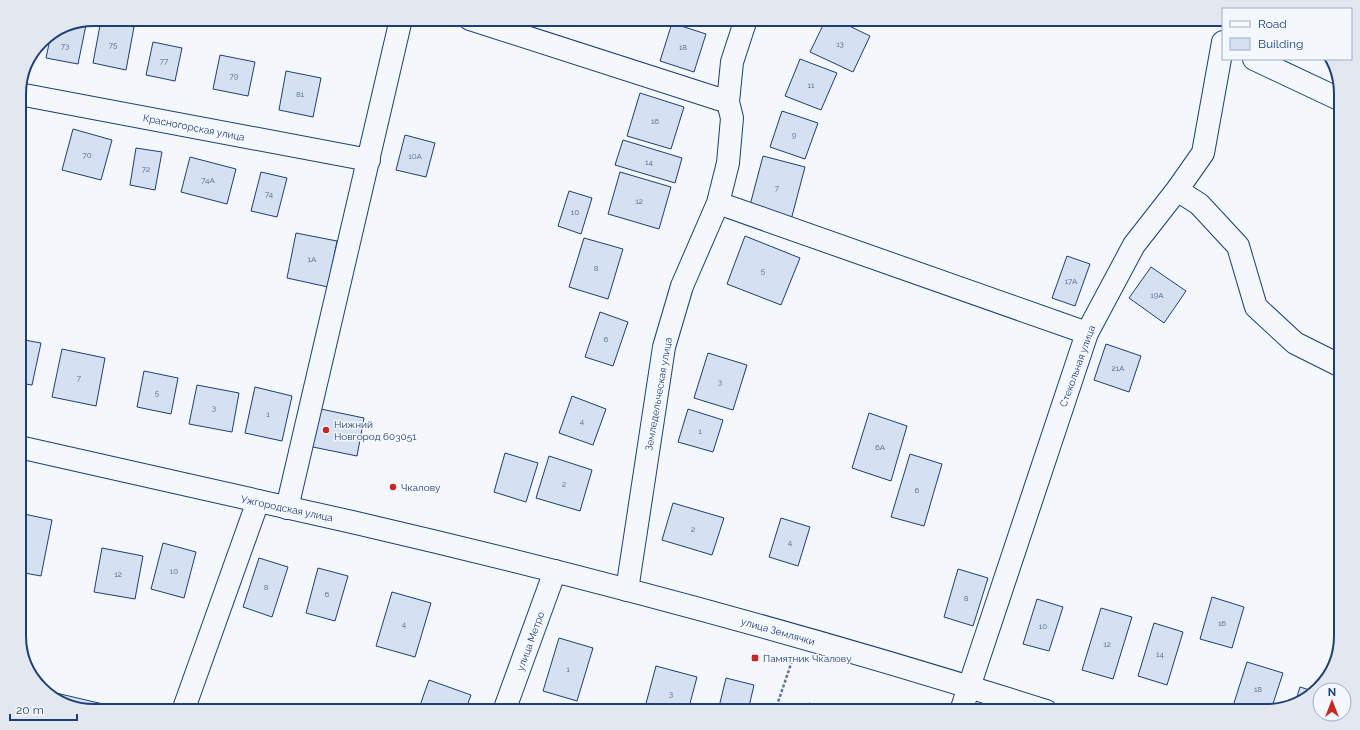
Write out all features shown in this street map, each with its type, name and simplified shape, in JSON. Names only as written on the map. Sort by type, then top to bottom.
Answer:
[{"type":"street","points":[[287,508],[399,26]]},
{"type":"street","points":[[492,26],[728,102]]},
{"type":"street","name":"Земледельческая улица","points":[[627,590],[664,347],[682,286],[718,202],[728,163],[732,118],[728,102],[732,62],[744,26]]},
{"type":"street","name":"Стекольная улица","points":[[963,704],[1087,333],[1134,245],[1177,190],[1202,153],[1222,48]]},
{"type":"street","points":[[1256,60],[1334,97]]},
{"type":"street","name":"Красногорская улица","points":[[26,95],[369,160]]},
{"type":"street","points":[[1177,190],[1199,204],[1238,246],[1256,307],[1295,342],[1334,362]]},
{"type":"street","points":[[718,202],[1087,333]]},
{"type":"street","name":"Ужгородская улица","points":[[26,449],[358,524],[555,572]]},
{"type":"street","points":[[186,704],[258,501]]},
{"type":"street","name":"улица Землячки","points":[[555,572],[800,637],[1024,704]]},
{"type":"street","name":"улица Метро","points":[[507,704],[555,572]]},
{"type":"path","points":[[777,704],[800,637]]},
{"type":"building","points":[[100,26],[134,27],[126,70],[93,63]]},
{"type":"building","points":[[671,26],[681,26],[706,34],[694,72],[660,61]]},
{"type":"building","points":[[823,26],[849,26],[870,36],[853,72],[810,52]]},
{"type":"building","points":[[86,27],[78,64],[46,58],[49,43],[56,37],[68,31]]},
{"type":"building","points":[[153,42],[182,48],[175,81],[146,75]]},
{"type":"building","points":[[220,55],[255,62],[248,96],[213,89]]},
{"type":"building","points":[[800,59],[837,73],[821,110],[785,96]]},
{"type":"building","points":[[286,71],[321,78],[313,117],[279,110]]},
{"type":"building","points":[[640,93],[684,107],[671,149],[627,136]]},
{"type":"building","points":[[782,111],[818,123],[805,159],[770,147]]},
{"type":"building","points":[[73,129],[112,140],[101,180],[62,170]]},
{"type":"building","points":[[405,135],[435,143],[426,177],[396,170]]},
{"type":"building","points":[[623,140],[682,158],[675,183],[615,165]]},
{"type":"building","points":[[136,148],[162,152],[155,190],[130,185]]},
{"type":"building","points":[[763,156],[805,167],[791,220],[749,209]]},
{"type":"building","points":[[190,157],[236,169],[227,204],[181,192]]},
{"type":"building","points":[[261,172],[287,178],[277,217],[251,211]]},
{"type":"building","points":[[620,172],[671,187],[659,229],[608,214]]},
{"type":"building","points":[[569,191],[592,198],[581,234],[558,226]]},
{"type":"building","points":[[296,233],[337,241],[328,287],[287,278]]},
{"type":"building","points":[[745,236],[800,258],[781,305],[727,284]]},
{"type":"building","points":[[584,238],[623,249],[608,299],[569,287]]},
{"type":"building","points":[[1067,256],[1090,264],[1075,306],[1052,298]]},
{"type":"building","points":[[1151,267],[1186,291],[1164,323],[1129,298]]},
{"type":"building","points":[[600,312],[628,322],[613,366],[585,357]]},
{"type":"building","points":[[26,340],[41,343],[32,385],[26,384]]},
{"type":"building","points":[[1106,344],[1141,356],[1129,392],[1094,380]]},
{"type":"building","points":[[62,349],[105,358],[96,406],[52,397]]},
{"type":"building","points":[[708,353],[747,365],[733,410],[694,398]]},
{"type":"building","points":[[144,371],[178,378],[171,414],[137,407]]},
{"type":"building","points":[[197,385],[239,393],[232,432],[189,424]]},
{"type":"building","points":[[255,387],[292,396],[282,441],[245,433]]},
{"type":"building","points":[[572,396],[606,409],[593,445],[559,433]]},
{"type":"building","points":[[316,408],[364,418],[357,456],[308,446]]},
{"type":"building","points":[[688,409],[723,420],[713,452],[678,442]]},
{"type":"building","points":[[869,413],[907,426],[891,481],[852,468]]},
{"type":"building","points":[[505,453],[538,463],[526,502],[494,492]]},
{"type":"building","points":[[910,454],[942,464],[924,526],[891,517]]},
{"type":"building","points":[[549,456],[592,470],[580,511],[536,498]]},
{"type":"building","points":[[673,503],[724,518],[712,555],[662,540]]},
{"type":"building","points":[[26,514],[52,520],[41,576],[26,573]]},
{"type":"building","points":[[781,518],[810,527],[798,566],[769,557]]},
{"type":"building","points":[[163,543],[196,552],[184,598],[151,589]]},
{"type":"building","points":[[102,548],[143,556],[135,599],[94,592]]},
{"type":"building","points":[[259,558],[288,567],[272,617],[243,607]]},
{"type":"building","points":[[318,568],[348,576],[335,621],[306,613]]},
{"type":"building","points":[[958,569],[988,578],[973,626],[944,617]]},
{"type":"building","points":[[392,592],[431,603],[415,657],[376,646]]},
{"type":"building","points":[[1212,597],[1244,607],[1232,648],[1200,639]]},
{"type":"building","points":[[1037,599],[1063,607],[1049,651],[1023,644]]},
{"type":"building","points":[[1101,608],[1132,617],[1113,679],[1082,670]]},
{"type":"building","points":[[1154,623],[1183,632],[1167,685],[1138,676]]},
{"type":"building","points":[[559,638],[593,648],[577,701],[543,691]]},
{"type":"building","points":[[1247,662],[1283,673],[1273,703],[1234,704]]},
{"type":"building","points":[[656,666],[697,677],[690,704],[646,704]]},
{"type":"building","points":[[726,678],[754,685],[750,704],[720,704]]},
{"type":"building","points":[[429,680],[471,695],[468,704],[420,704]]},
{"type":"building","points":[[1300,687],[1308,689],[1307,690],[1297,696]]},
{"type":"building","points":[[56,693],[103,704],[81,703]]},
{"type":"place","name":"Нижний Новгород 603051","points":[[326,430]]},
{"type":"place","name":"Чкалову","points":[[393,487]]},
{"type":"place","name":"Памятник Чкалову","points":[[755,658]]}]
